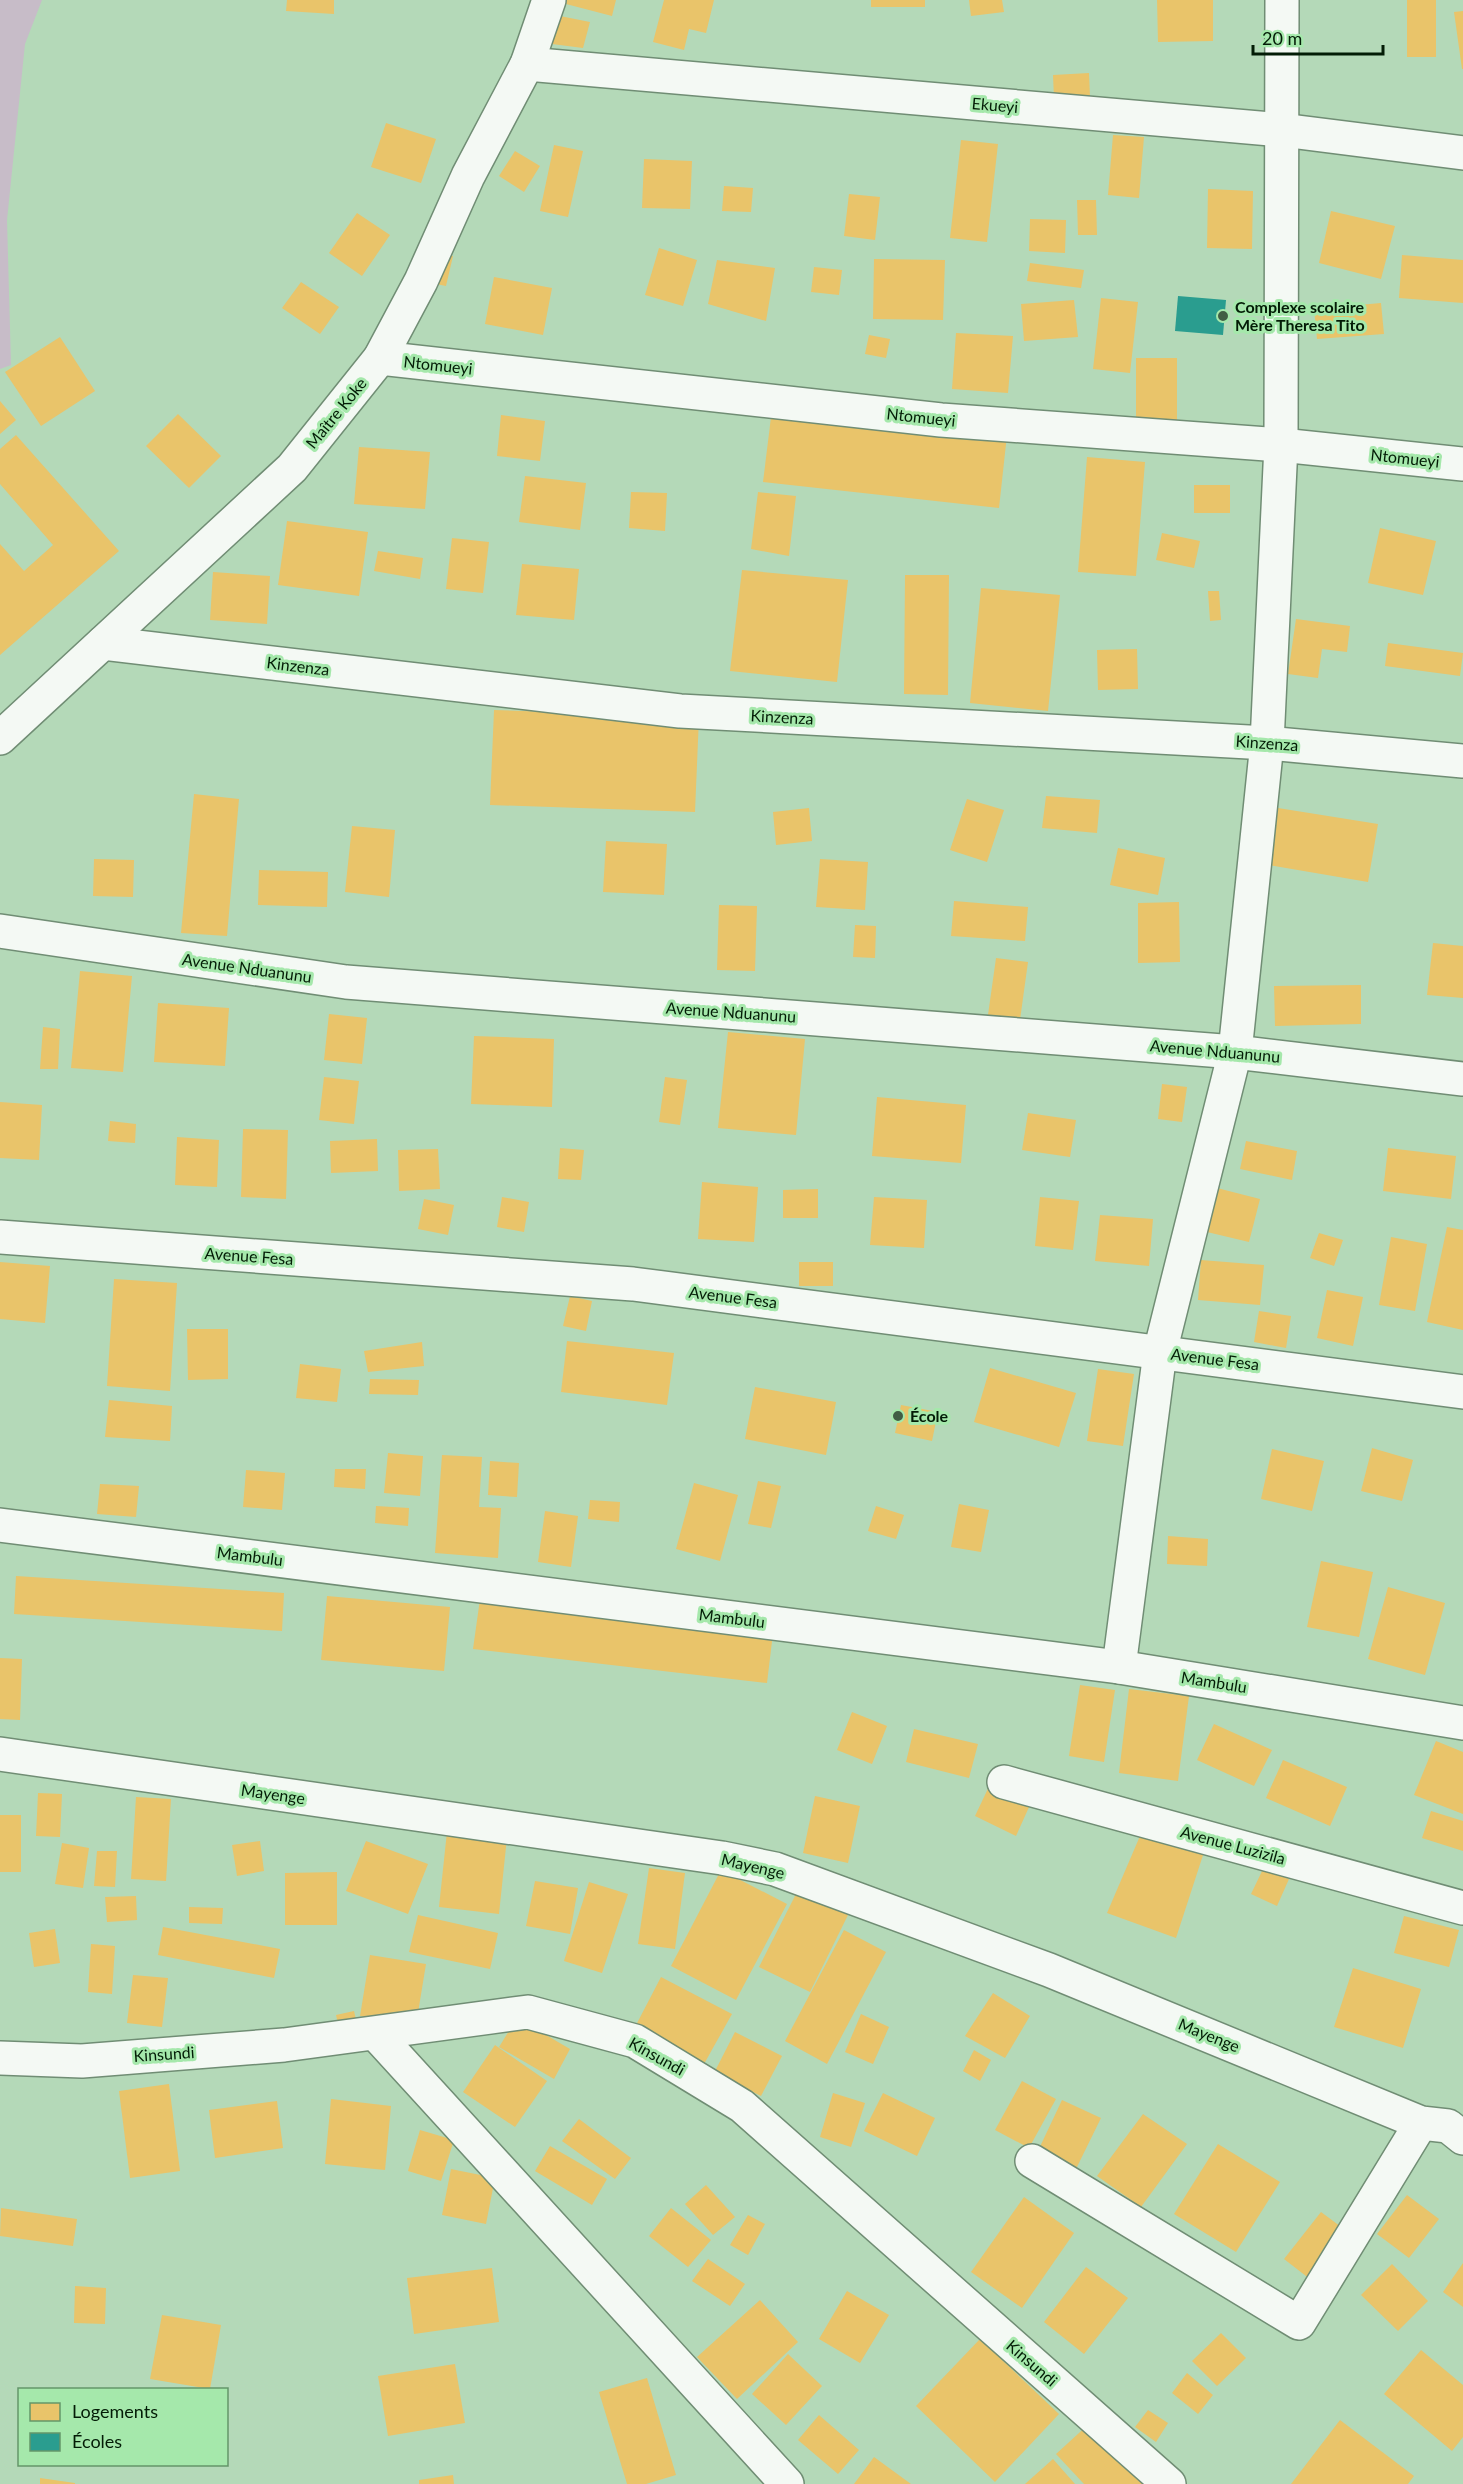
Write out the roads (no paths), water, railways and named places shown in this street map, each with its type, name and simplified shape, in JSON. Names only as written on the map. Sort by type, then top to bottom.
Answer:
[{"type":"street","name":"Maître Koke","points":[[0,738],[292,468],[380,358],[421,281],[468,176],[527,64],[549,0]]},
{"type":"street","points":[[1119,1666],[1160,1352],[1235,1052],[1267,742],[1281,445],[1282,0]]},
{"type":"street","name":"Ekueyi","points":[[527,64],[1282,130],[1463,153]]},
{"type":"street","name":"Ntomueyi","points":[[380,358],[940,420],[1281,445],[1463,464]]},
{"type":"street","name":"Kinzenza","points":[[103,643],[680,711],[1267,742],[1463,761]]},
{"type":"street","name":"Avenue Nduanunu","points":[[0,931],[346,982],[1235,1052],[1463,1079]]},
{"type":"street","name":"Avenue Fesa","points":[[0,1237],[633,1284],[1463,1392]]},
{"type":"street","name":"Mambulu","points":[[0,1525],[1119,1666],[1463,1724]]},
{"type":"street","name":"Mayenge","points":[[0,1754],[723,1858],[775,1869],[1049,1970],[1422,2123],[1448,2126],[1463,2138]]},
{"type":"street","name":"Avenue Luzizila","points":[[1004,1782],[1463,1908]]},
{"type":"street","name":"Kinsundi","points":[[0,2058],[82,2061],[284,2045],[528,2012],[636,2041],[742,2106],[1169,2484]]},
{"type":"street","points":[[376,2034],[787,2484]]},
{"type":"street","points":[[1032,2161],[1299,2323],[1422,2123]]},
{"type":"place","name":"Complexe scolaire Mère Theresa Tito","points":[[1223,316]]},
{"type":"place","name":"École","points":[[898,1416]]}]
